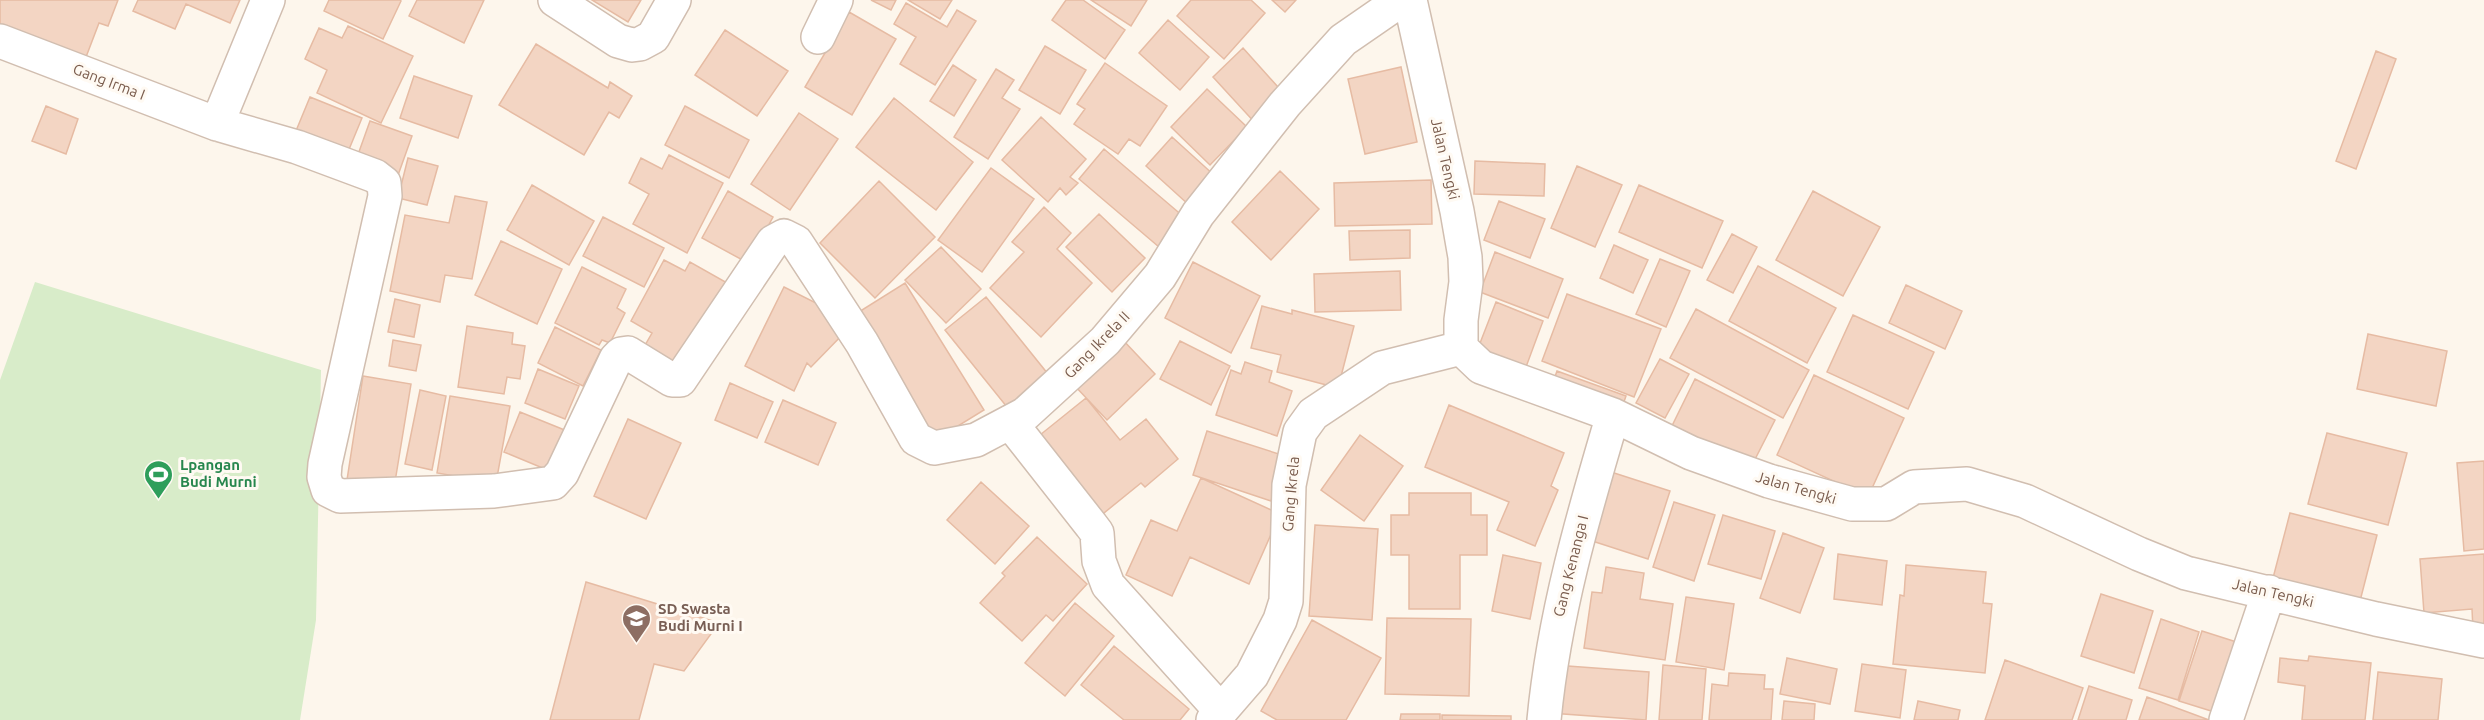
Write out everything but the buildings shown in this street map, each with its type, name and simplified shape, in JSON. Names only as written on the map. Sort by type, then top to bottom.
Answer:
[{"type":"street","points":[[217,124],[268,0]]},
{"type":"street","points":[[555,0],[618,41],[632,45],[653,37],[674,0]]},
{"type":"street","points":[[818,37],[836,0]]},
{"type":"street","name":"Gang Ikrela II","points":[[784,236],[796,242],[862,343],[916,439],[934,448],[976,440],[1025,414],[1105,341],[1160,276],[1198,214],[1285,104],[1343,40],[1401,0]]},
{"type":"street","name":"Jalan Tengki","points":[[1410,0],[1457,210],[1465,257],[1466,282],[1461,320],[1461,348],[1481,367],[1613,416],[1690,453],[1769,481],[1852,504],[1886,504],[1914,487],[1967,484],[2025,501],[2139,554],[2186,573],[2376,619],[2484,641]]},
{"type":"street","name":"Gang Irma I","points":[[0,40],[217,124],[297,147],[375,176],[384,183],[385,196],[325,464],[324,477],[328,490],[340,496],[494,491],[553,483],[562,473],[616,359],[621,354],[628,353],[672,380],[680,380],[773,242],[784,236]]},
{"type":"street","name":"Gang Ikrela","points":[[1217,716],[1252,675],[1280,620],[1286,601],[1289,485],[1300,432],[1312,414],[1382,368],[1461,348]]},
{"type":"street","name":"Gang Kenanga I","points":[[1544,720],[1559,612],[1575,544],[1613,416]]},
{"type":"street","points":[[1010,422],[1096,533],[1099,561],[1108,585],[1217,716]]},
{"type":"street","points":[[2226,720],[2269,592]]},
{"type":"green space","name":"Lpangan Budi Murni","points":[[35,282],[321,370],[316,620],[300,720],[0,720],[0,380]]},
{"type":"place","name":"Lpangan Budi Murni","points":[[159,500]]},
{"type":"place","name":"SD Swasta Budi Murni I","points":[[637,644]]}]
